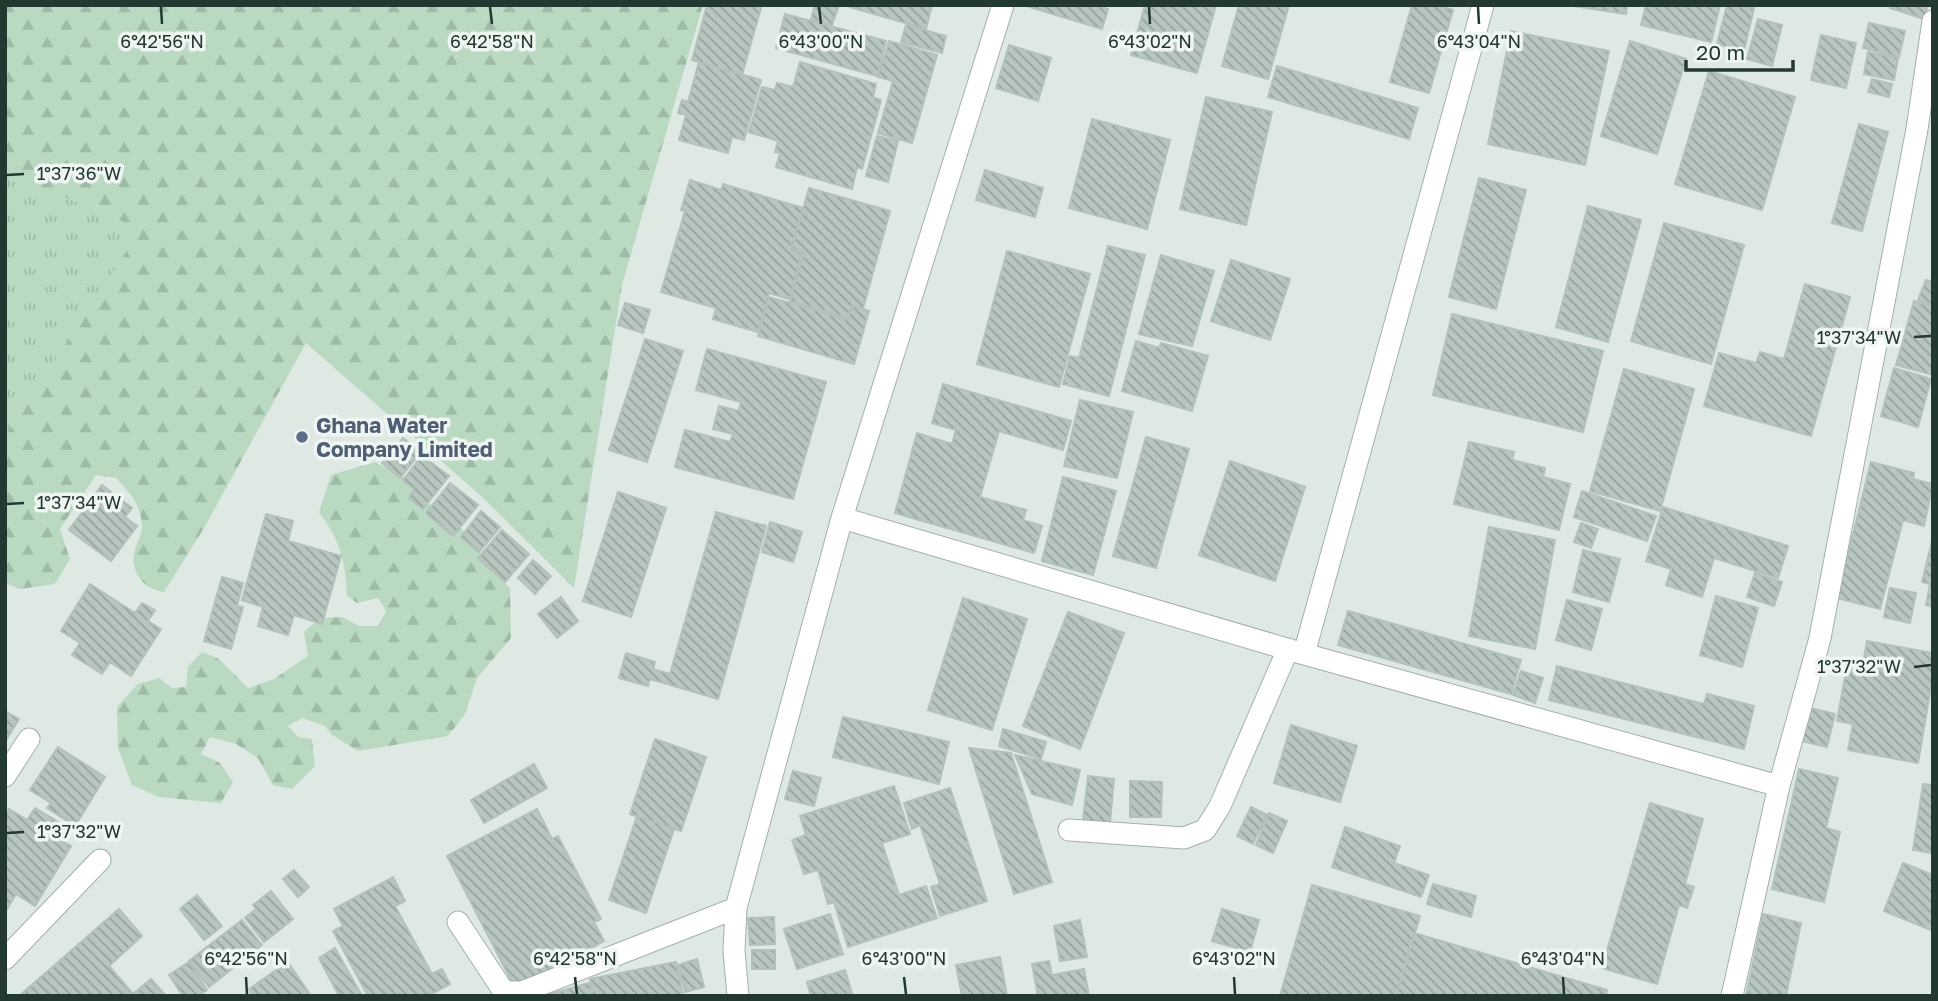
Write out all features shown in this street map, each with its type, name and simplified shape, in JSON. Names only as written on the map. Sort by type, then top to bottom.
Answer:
[{"type":"lane","points":[[738,996],[734,951],[736,908],[842,518],[1003,5]]},
{"type":"lane","points":[[1069,830],[1184,838],[1205,830],[1220,806],[1296,652],[1483,5]]},
{"type":"lane","points":[[1732,996],[1779,786],[1819,638],[1925,133],[1933,21]]},
{"type":"lane","points":[[842,518],[1296,652],[1779,786]]},
{"type":"lane","points":[[5,776],[29,739]]},
{"type":"lane","points":[[5,960],[100,860]]},
{"type":"lane","points":[[458,922],[504,992],[513,993],[522,992],[736,908]]},
{"type":"green space","points":[[5,5],[703,5],[622,285],[574,588],[480,495],[306,343],[204,528],[164,592],[146,585],[135,569],[134,555],[142,524],[133,498],[116,478],[96,475],[60,529],[70,559],[55,584],[20,589],[5,583],[5,436],[141,229],[5,172]]},
{"type":"green space","points":[[5,172],[142,229],[5,436]]},
{"type":"green space","points":[[375,462],[403,477],[421,502],[449,509],[473,546],[510,589],[511,638],[477,678],[465,714],[448,736],[358,751],[332,735],[325,726],[302,718],[288,726],[298,737],[312,739],[315,766],[292,789],[273,785],[258,758],[236,744],[210,737],[201,754],[220,763],[233,782],[221,803],[159,797],[132,785],[118,748],[117,707],[138,684],[159,678],[172,688],[186,687],[188,667],[202,652],[219,659],[248,688],[274,679],[308,656],[304,632],[320,618],[342,617],[359,626],[378,626],[386,611],[378,598],[357,603],[347,596],[340,551],[319,512],[331,475]]},
{"type":"building","points":[[707,5],[751,5],[761,8],[742,75],[692,60]]},
{"type":"building","points":[[815,5],[839,5],[832,25],[811,19]]},
{"type":"building","points":[[932,5],[926,29],[850,7]]},
{"type":"building","points":[[1023,5],[1097,5],[1108,9],[1102,29]]},
{"type":"building","points":[[1145,5],[1216,5],[1197,73],[1131,55]]},
{"type":"building","points":[[1239,5],[1289,5],[1268,79],[1222,66]]},
{"type":"building","points":[[1412,5],[1437,5],[1453,10],[1429,93],[1390,82]]},
{"type":"building","points":[[1567,5],[1627,5],[1626,14]]},
{"type":"building","points":[[1646,5],[1720,5],[1711,42],[1641,25]]},
{"type":"building","points":[[1727,5],[1754,8],[1744,51],[1717,44]]},
{"type":"building","points":[[1891,5],[1928,5],[1924,19],[1890,8]]},
{"type":"building","points":[[785,14],[886,41],[877,76],[776,48]]},
{"type":"building","points":[[1758,19],[1782,25],[1772,66],[1747,59]]},
{"type":"building","points":[[1869,23],[1905,31],[1899,57],[1863,48]]},
{"type":"building","points":[[906,25],[946,36],[942,53],[901,42]]},
{"type":"building","points":[[1511,31],[1609,51],[1585,165],[1488,144]]},
{"type":"building","points":[[1821,35],[1856,43],[1846,88],[1811,80]]},
{"type":"building","points":[[889,41],[937,55],[912,143],[878,133],[893,81],[878,77]]},
{"type":"building","points":[[1630,41],[1686,59],[1657,154],[1601,136]]},
{"type":"building","points":[[1009,45],[1051,58],[1038,101],[996,88]]},
{"type":"building","points":[[1868,52],[1898,58],[1894,80],[1864,74]]},
{"type":"building","points":[[699,62],[761,80],[744,140],[732,137],[728,153],[679,140],[686,115],[678,113],[682,100],[688,102]]},
{"type":"building","points":[[800,62],[876,84],[873,97],[881,100],[862,169],[857,167],[852,189],[776,167],[780,153],[775,152],[778,141],[749,132],[762,87],[775,90],[777,83],[793,87]]},
{"type":"building","points":[[1277,66],[1418,108],[1409,139],[1268,97]]},
{"type":"building","points":[[1709,71],[1795,97],[1762,210],[1675,184]]},
{"type":"building","points":[[1872,79],[1892,84],[1889,97],[1868,92]]},
{"type":"building","points":[[1206,97],[1272,112],[1246,225],[1180,209]]},
{"type":"building","points":[[1092,119],[1170,140],[1147,229],[1069,208]]},
{"type":"building","points":[[1859,124],[1888,132],[1862,231],[1832,223]]},
{"type":"building","points":[[877,136],[898,141],[888,182],[866,176]]},
{"type":"building","points":[[985,170],[1043,188],[1035,217],[976,200]]},
{"type":"building","points":[[1479,178],[1526,190],[1496,309],[1449,297]]},
{"type":"building","points":[[690,180],[721,190],[723,184],[803,208],[790,250],[802,253],[789,299],[769,293],[758,332],[713,319],[716,308],[661,292],[685,211],[681,210]]},
{"type":"building","points":[[809,188],[890,211],[863,309],[852,305],[848,318],[790,301],[804,253],[792,249]]},
{"type":"building","points":[[1588,206],[1641,220],[1608,342],[1556,327]]},
{"type":"building","points":[[1664,223],[1744,245],[1711,364],[1631,341]]},
{"type":"building","points":[[1108,246],[1145,255],[1109,396],[1063,384],[1070,356],[1079,358]]},
{"type":"building","points":[[1007,251],[1090,274],[1059,387],[977,364]]},
{"type":"building","points":[[1161,255],[1214,271],[1192,346],[1139,334]]},
{"type":"building","points":[[1231,260],[1290,279],[1270,340],[1211,321]]},
{"type":"building","points":[[1926,280],[1933,282],[1933,305],[1918,300]]},
{"type":"building","points":[[1805,284],[1850,297],[1811,436],[1704,406],[1719,353],[1756,363],[1760,352],[1784,359]]},
{"type":"building","points":[[769,297],[848,320],[852,306],[869,311],[854,364],[758,336]]},
{"type":"building","points":[[1914,301],[1933,307],[1933,375],[1896,365]]},
{"type":"building","points":[[625,303],[650,310],[643,333],[618,325]]},
{"type":"building","points":[[1452,314],[1603,351],[1583,432],[1433,395]]},
{"type":"building","points":[[645,339],[683,351],[647,462],[609,450]]},
{"type":"building","points":[[1136,341],[1159,348],[1161,343],[1208,356],[1192,411],[1122,391]]},
{"type":"building","points":[[707,349],[826,382],[793,499],[675,467],[685,430],[730,442],[733,434],[713,429],[719,406],[739,411],[741,402],[696,390]]},
{"type":"building","points":[[1894,368],[1931,379],[1918,427],[1881,416]]},
{"type":"building","points":[[1624,369],[1694,389],[1660,511],[1590,491]]},
{"type":"building","points":[[943,384],[1071,421],[1063,450],[999,431],[980,497],[1026,510],[1023,520],[1042,526],[1034,553],[895,513],[917,433],[952,444],[956,430],[932,423]]},
{"type":"building","points":[[1080,400],[1133,412],[1117,478],[1064,466]]},
{"type":"building","points":[[1146,437],[1189,449],[1156,568],[1113,556]]},
{"type":"building","points":[[403,438],[421,452],[400,478],[382,463]]},
{"type":"building","points":[[1469,442],[1514,452],[1512,460],[1545,468],[1543,477],[1570,484],[1559,530],[1454,504]]},
{"type":"building","points":[[422,456],[449,476],[423,509],[409,498],[414,489],[403,480]]},
{"type":"building","points":[[1230,461],[1305,487],[1275,581],[1199,555]]},
{"type":"building","points":[[1871,462],[1914,473],[1913,479],[1933,484],[1924,526],[1903,520],[1880,609],[1837,598]]},
{"type":"building","points":[[1063,477],[1116,491],[1093,575],[1042,561]]},
{"type":"building","points":[[450,483],[478,505],[453,536],[426,513]]},
{"type":"building","points":[[102,485],[132,508],[125,517],[137,526],[111,561],[69,530]]},
{"type":"building","points":[[1582,491],[1656,516],[1647,541],[1574,517]]},
{"type":"building","points":[[618,492],[666,508],[631,617],[583,601]]},
{"type":"building","points":[[1663,507],[1788,546],[1778,578],[1714,558],[1702,597],[1666,585],[1671,569],[1646,561]]},
{"type":"building","points":[[481,511],[500,527],[479,552],[461,537]]},
{"type":"building","points":[[716,512],[766,526],[718,699],[650,679],[648,686],[619,678],[626,653],[655,662],[653,669],[670,674]]},
{"type":"building","points":[[266,514],[293,521],[288,541],[341,556],[322,624],[294,615],[288,635],[258,626],[263,607],[242,600]]},
{"type":"building","points":[[770,522],[802,532],[793,562],[762,552]]},
{"type":"building","points":[[1581,523],[1598,529],[1591,548],[1574,542]]},
{"type":"building","points":[[1489,527],[1555,540],[1535,649],[1469,636]]},
{"type":"building","points":[[502,530],[529,554],[505,582],[478,558]]},
{"type":"building","points":[[1933,537],[1933,607],[1926,605],[1930,584],[1922,582]]},
{"type":"building","points":[[1583,550],[1620,559],[1609,602],[1573,592]]},
{"type":"building","points":[[533,560],[551,576],[535,594],[518,578]]},
{"type":"building","points":[[1755,573],[1782,582],[1774,606],[1747,597]]},
{"type":"building","points":[[222,577],[243,583],[237,606],[243,607],[231,649],[204,641]]},
{"type":"building","points":[[90,584],[135,613],[142,603],[155,610],[148,621],[161,629],[131,676],[110,662],[102,674],[72,655],[80,643],[61,631]]},
{"type":"building","points":[[1890,588],[1916,593],[1910,623],[1884,617]]},
{"type":"building","points":[[1716,596],[1758,608],[1742,667],[1700,655]]},
{"type":"building","points":[[561,597],[578,621],[557,638],[538,614]]},
{"type":"building","points":[[963,598],[1027,619],[992,730],[928,710]]},
{"type":"building","points":[[1567,600],[1602,609],[1591,650],[1556,640]]},
{"type":"building","points":[[1348,611],[1521,660],[1511,694],[1338,645]]},
{"type":"building","points":[[1068,612],[1124,633],[1080,749],[1023,726]]},
{"type":"building","points":[[1867,641],[1933,653],[1933,675],[1918,763],[1848,750],[1853,724],[1837,721],[1848,660],[1863,663]]},
{"type":"building","points":[[1557,666],[1704,704],[1707,694],[1754,706],[1744,749],[1549,700]]},
{"type":"building","points":[[1521,671],[1543,678],[1535,703],[1513,695]]},
{"type":"building","points":[[1810,708],[1835,714],[1827,747],[1802,741]]},
{"type":"building","points":[[5,711],[19,719],[5,742]]},
{"type":"building","points":[[843,717],[949,742],[939,784],[833,757]]},
{"type":"building","points":[[1291,725],[1357,746],[1340,802],[1274,783]]},
{"type":"building","points":[[1003,729],[1046,742],[1041,759],[999,746]]},
{"type":"building","points":[[655,739],[706,757],[681,831],[630,814]]},
{"type":"building","points":[[58,747],[105,777],[75,826],[47,808],[51,803],[30,790]]},
{"type":"building","points":[[969,748],[1011,753],[1052,882],[1014,894]]},
{"type":"building","points":[[1015,755],[1080,770],[1072,805],[1032,794]]},
{"type":"building","points":[[534,764],[547,788],[484,823],[471,800]]},
{"type":"building","points":[[1799,769],[1838,778],[1826,828],[1840,832],[1824,902],[1772,889]]},
{"type":"building","points":[[793,771],[821,778],[814,806],[785,799]]},
{"type":"building","points":[[1088,776],[1114,779],[1110,823],[1083,820]]},
{"type":"building","points":[[1130,781],[1162,782],[1161,817],[1130,817]]},
{"type":"building","points":[[1923,784],[1933,785],[1933,853],[1913,850]]},
{"type":"building","points":[[894,786],[910,834],[882,843],[899,895],[926,886],[937,918],[848,947],[834,902],[828,904],[818,870],[804,874],[792,840],[806,835],[800,816]]},
{"type":"building","points":[[950,788],[987,901],[940,916],[931,887],[940,884],[920,825],[912,829],[904,803]]},
{"type":"building","points":[[1650,803],[1703,819],[1685,884],[1694,887],[1687,908],[1679,905],[1657,984],[1602,968]]},
{"type":"building","points":[[1251,807],[1267,815],[1253,844],[1237,836]]},
{"type":"building","points":[[35,808],[62,824],[55,837],[71,846],[35,906],[16,894],[6,911],[5,816],[9,809],[27,820]]},
{"type":"building","points":[[537,809],[552,839],[558,836],[601,919],[594,922],[604,941],[515,988],[447,856]]},
{"type":"building","points":[[1269,813],[1287,821],[1273,853],[1256,845]]},
{"type":"building","points":[[637,816],[674,829],[646,913],[609,900]]},
{"type":"building","points":[[1345,827],[1400,846],[1394,863],[1429,875],[1421,897],[1332,867]]},
{"type":"building","points":[[1903,863],[1933,875],[1933,931],[1884,911]]},
{"type":"building","points":[[294,870],[309,887],[298,897],[283,879]]},
{"type":"building","points":[[393,877],[405,901],[395,906],[432,974],[442,969],[450,984],[428,996],[368,996],[333,931],[343,926],[334,909]]},
{"type":"building","points":[[1433,884],[1476,896],[1471,917],[1427,904]]},
{"type":"building","points":[[1312,885],[1420,916],[1396,996],[1280,996]]},
{"type":"building","points":[[271,891],[293,919],[264,942],[245,918],[256,909],[253,905]]},
{"type":"building","points":[[197,895],[222,926],[204,940],[180,909]]},
{"type":"building","points":[[119,909],[142,936],[109,966],[133,994],[151,979],[166,996],[19,996]]},
{"type":"building","points":[[1222,909],[1259,920],[1250,952],[1212,941]]},
{"type":"building","points":[[830,914],[843,954],[797,969],[784,929]]},
{"type":"building","points":[[1763,914],[1801,923],[1786,996],[1746,996]]},
{"type":"building","points":[[774,917],[775,944],[750,945],[748,918]]},
{"type":"building","points":[[242,920],[262,945],[209,987],[189,961]]},
{"type":"building","points":[[1080,920],[1087,957],[1060,961],[1054,926]]},
{"type":"building","points":[[1414,933],[1607,990],[1606,996],[1396,996]]},
{"type":"building","points":[[335,948],[362,996],[339,996],[319,958]]},
{"type":"building","points":[[752,950],[775,950],[775,969],[752,969]]},
{"type":"building","points":[[1000,957],[1007,996],[962,996],[956,965]]},
{"type":"building","points":[[697,959],[704,987],[685,992],[678,965]]},
{"type":"building","points":[[1049,961],[1052,975],[1084,969],[1089,996],[1038,996],[1032,964]]},
{"type":"building","points":[[189,962],[207,990],[198,996],[183,996],[169,975]]},
{"type":"building","points":[[288,962],[311,996],[253,996],[249,989]]},
{"type":"building","points":[[676,962],[683,996],[593,996],[590,979]]},
{"type":"building","points":[[845,970],[852,993],[843,996],[811,996],[807,982]]},
{"type":"building","points":[[589,983],[592,996],[550,996],[550,994]]},
{"type":"place","name":"Ghana Water Company Limited","points":[[302,437]]}]
